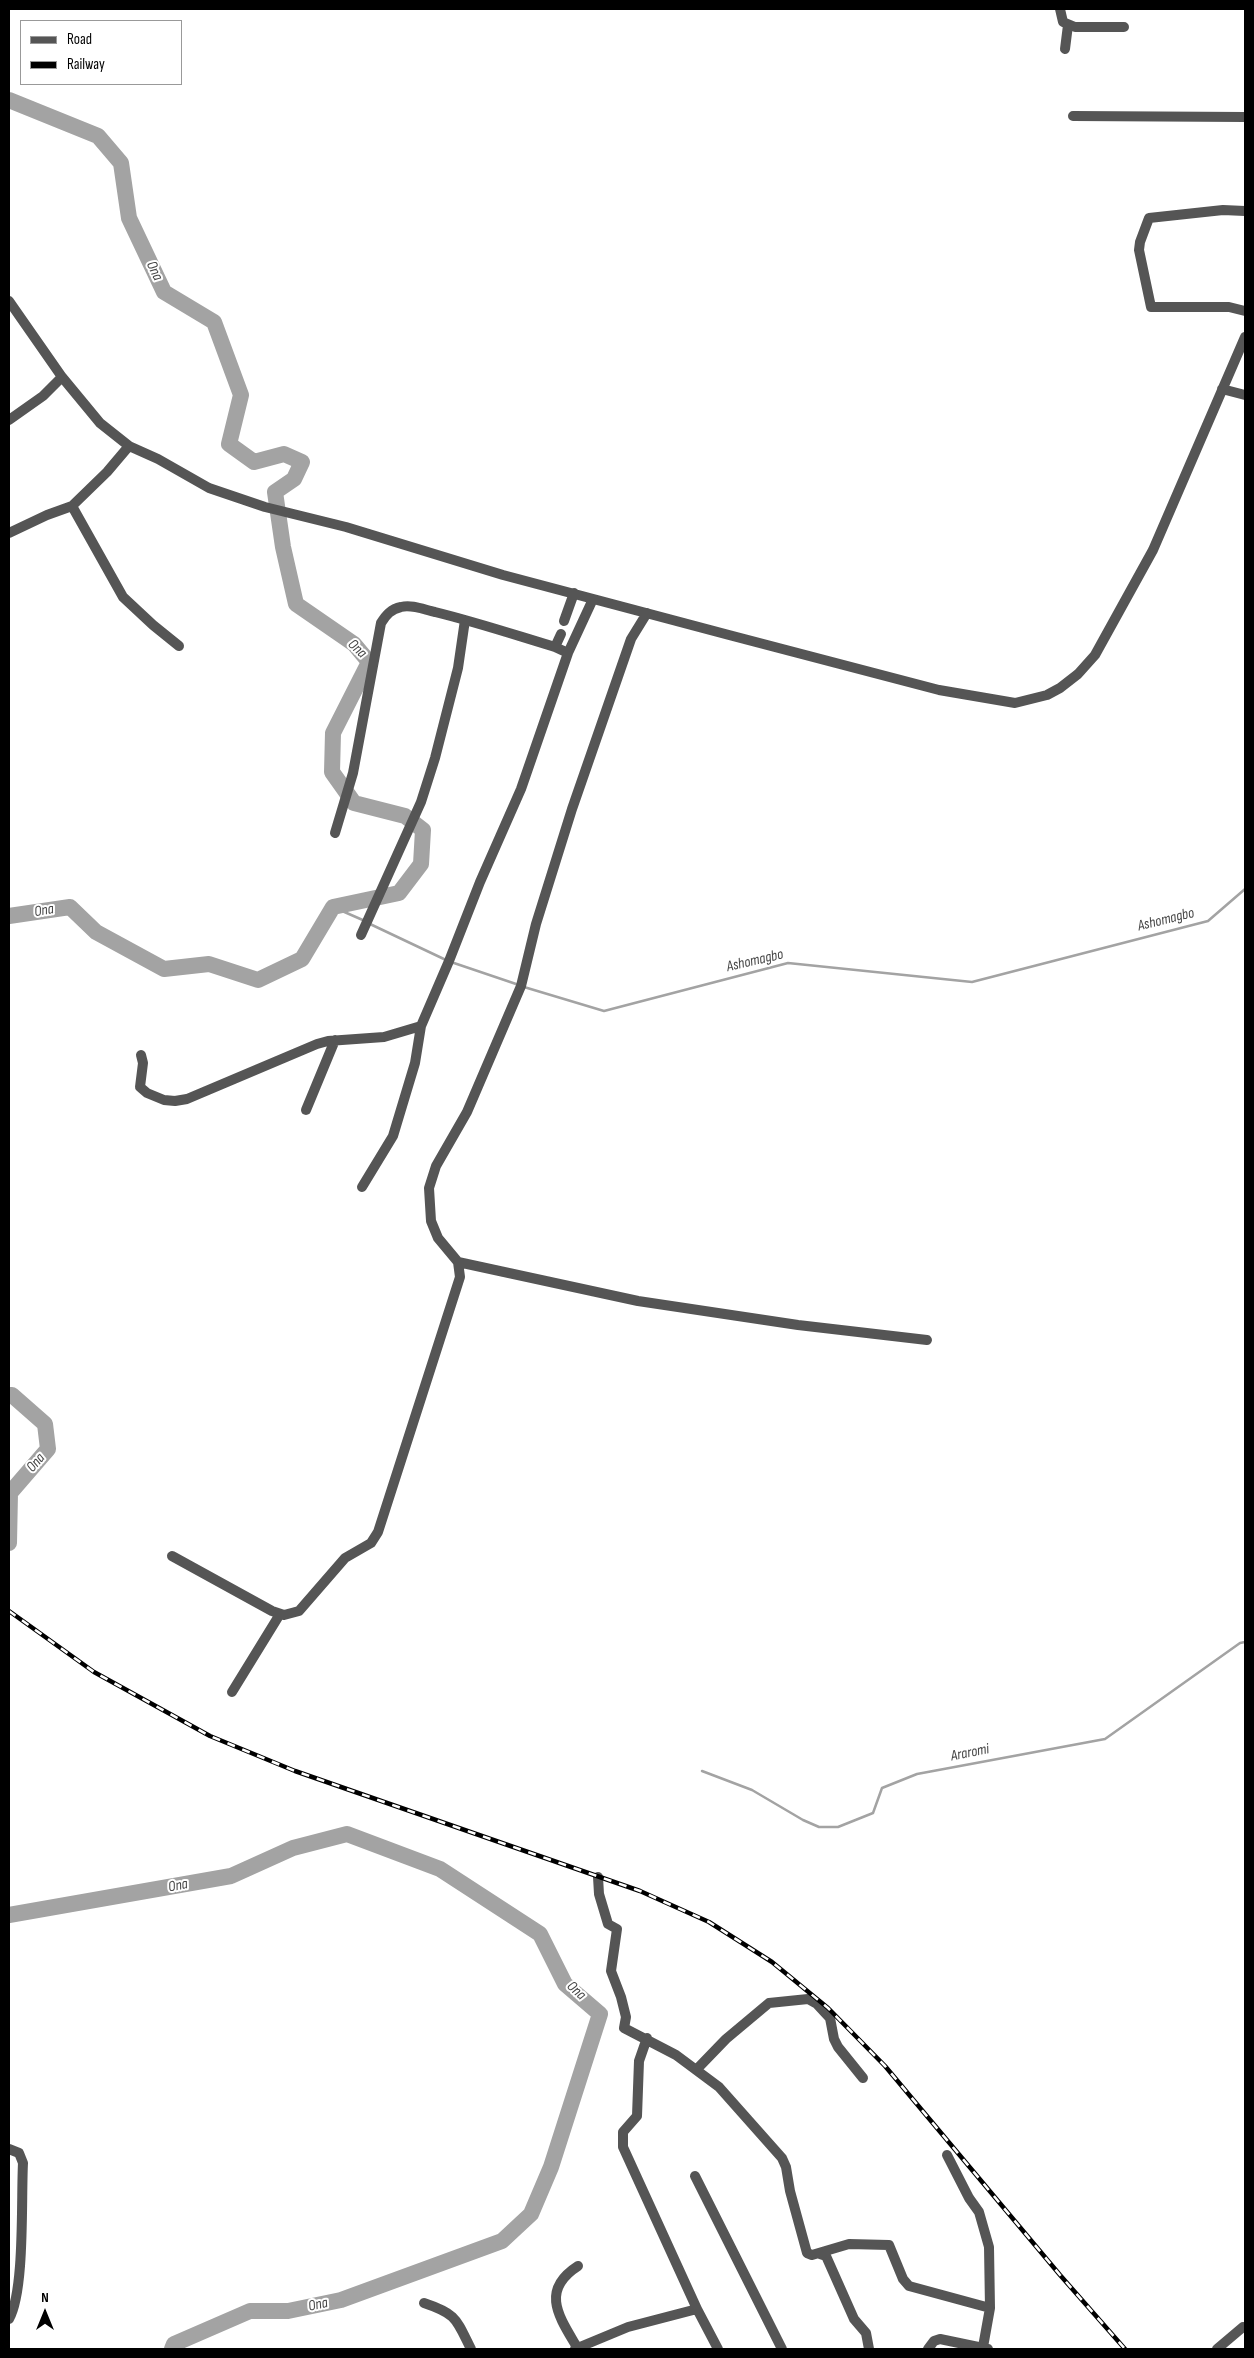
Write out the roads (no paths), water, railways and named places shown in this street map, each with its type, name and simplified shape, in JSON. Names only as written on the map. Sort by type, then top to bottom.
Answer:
[{"type":"street","points":[[1060,9],[1063,22],[1075,27],[1124,27]]},
{"type":"street","points":[[1065,49],[1068,25]]},
{"type":"street","points":[[1073,116],[1245,117]]},
{"type":"street","points":[[1245,211],[1224,210],[1149,218],[1139,250],[1151,307],[1229,307],[1245,311]]},
{"type":"street","points":[[9,301],[62,377],[100,423],[129,446],[158,459],[209,488],[265,507],[346,527],[503,574],[647,613],[968,697],[1014,703],[1047,695],[1069,682],[1087,665],[1111,628],[1153,550],[1245,337]]},
{"type":"street","points":[[9,420],[43,396],[62,377]]},
{"type":"street","points":[[1222,389],[1245,395]]},
{"type":"street","points":[[9,533],[47,515],[72,506],[107,472],[129,446]]},
{"type":"street","points":[[72,506],[123,597],[152,625],[179,646]]},
{"type":"street","points":[[564,621],[574,593]]},
{"type":"street","points":[[362,1187],[393,1136],[415,1063],[421,1026],[520,789],[568,653],[593,598]]},
{"type":"street","points":[[335,832],[353,773],[381,623],[393,609],[403,606],[466,620],[568,653]]},
{"type":"street","points":[[172,1556],[280,1614],[288,1615],[299,1611],[345,1558],[371,1543],[378,1532],[460,1277],[458,1262],[438,1238],[431,1221],[429,1188],[436,1166],[467,1112],[521,986],[536,924],[572,810],[631,639],[647,613]]},
{"type":"street","points":[[361,935],[421,802],[435,758],[458,668],[466,620]]},
{"type":"street","points":[[554,647],[560,634]]},
{"type":"street","points":[[141,1055],[143,1063],[140,1087],[155,1097],[175,1101],[200,1094],[317,1044],[335,1040],[384,1037],[421,1026]]},
{"type":"street","points":[[306,1110],[335,1040]]},
{"type":"street","points":[[458,1262],[638,1301],[798,1326],[927,1340]]},
{"type":"street","points":[[232,1692],[280,1614]]},
{"type":"street","points":[[598,1877],[599,1894],[608,1924],[617,1929],[611,1971],[622,1997],[626,2017],[624,2028],[647,2038],[697,2070],[719,2087],[782,2158],[786,2167],[790,2191],[807,2252],[812,2255],[820,2254],[849,2244],[885,2244],[891,2249],[903,2279],[909,2286],[990,2308]]},
{"type":"street","points":[[697,2070],[726,2038],[770,2003],[808,1999],[817,2004],[830,2018],[834,2040],[863,2078]]},
{"type":"street","points":[[647,2038],[639,2061],[637,2116],[623,2132],[623,2147],[697,2309],[718,2349]]},
{"type":"street","points":[[9,2148],[19,2153],[23,2163],[20,2247],[15,2302],[9,2318]]},
{"type":"street","points":[[928,2349],[934,2341],[940,2339],[986,2349],[990,2308],[988,2247],[981,2219],[947,2156]]},
{"type":"street","points":[[695,2176],[782,2349]]},
{"type":"street","points":[[820,2254],[826,2256],[854,2319],[866,2333],[869,2349]]},
{"type":"street","points":[[578,2266],[566,2274],[559,2284],[555,2298],[563,2321],[577,2349],[628,2327],[697,2309]]},
{"type":"street","points":[[424,2303],[442,2309],[454,2316],[471,2349]]},
{"type":"street","points":[[1217,2349],[1243,2327]]},
{"type":"waterway","name":"Ona","points":[[9,100],[98,136],[121,163],[129,218],[164,292],[214,322],[241,395],[229,444],[254,462],[284,454],[302,462],[294,479],[275,492],[283,547],[296,604],[354,644],[369,662],[333,733],[332,772],[354,803],[405,816],[423,830],[421,864],[399,893],[333,907],[302,959],[258,980],[209,964],[164,969],[96,932],[70,907],[9,916]]},
{"type":"waterway","name":"Ashomagbo","points":[[524,987],[604,1011],[788,963],[972,982],[1208,921],[1245,889]]},
{"type":"waterway","name":"Ashomagbo","points":[[333,907],[365,921]]},
{"type":"waterway","name":"Ashomagbo","points":[[370,924],[446,960]]},
{"type":"waterway","name":"Ashomagbo","points":[[451,962],[519,985]]},
{"type":"waterway","name":"Ona","points":[[9,1395],[12,1395],[45,1424],[48,1449],[10,1493],[9,1543]]},
{"type":"waterway","name":"Araromi","points":[[702,1771],[752,1790],[803,1820],[819,1827],[838,1827],[873,1813],[882,1788],[917,1774],[1105,1739],[1240,1643],[1245,1642]]},
{"type":"waterway","name":"Ona","points":[[9,1915],[231,1876],[293,1848],[347,1834],[440,1869],[540,1934],[565,1984],[600,2014],[551,2167],[531,2214],[502,2241],[341,2300],[288,2311],[250,2311],[174,2344],[172,2349]]},
{"type":"railway","points":[[9,1611],[94,1672],[210,1736],[295,1771],[640,1891],[709,1922],[772,1962],[828,2008],[885,2066],[1060,2275],[1125,2349]]}]
